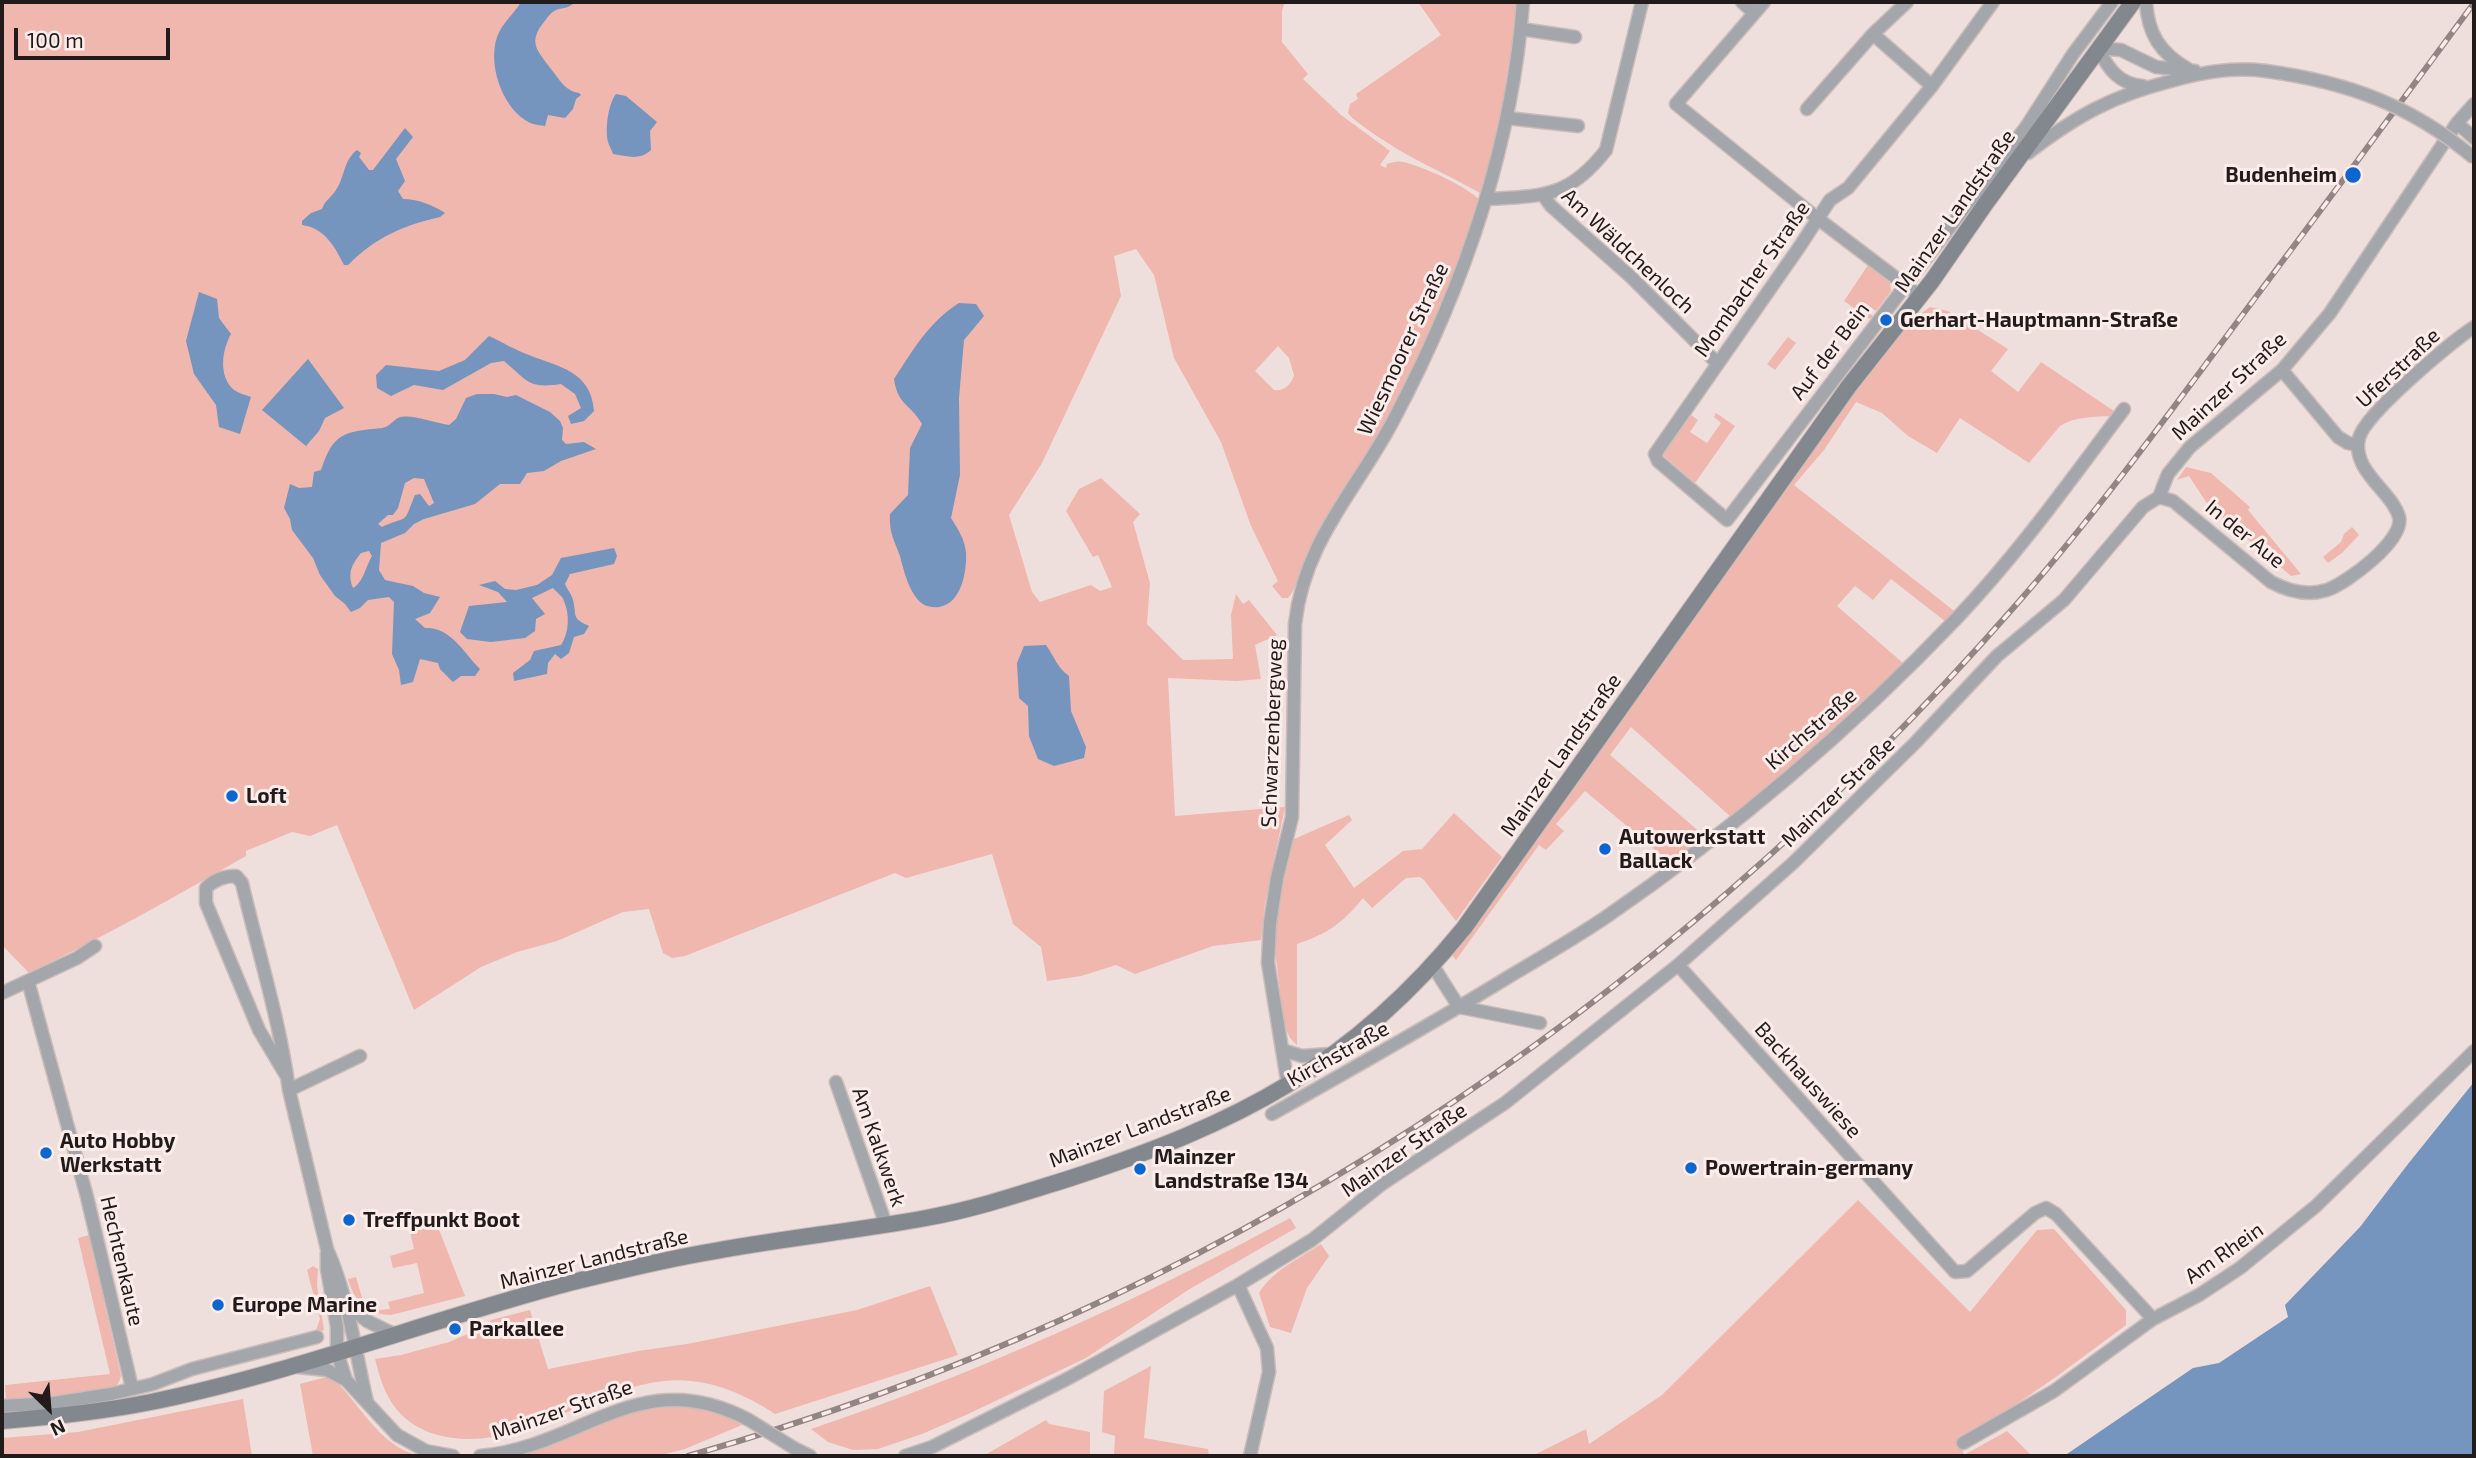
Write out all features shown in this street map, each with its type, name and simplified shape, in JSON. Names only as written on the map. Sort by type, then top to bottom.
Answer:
[{"type":"main road","name":"Mainzer Landstraße","points":[[2,1421],[76,1415],[150,1402],[337,1352],[569,1283],[652,1263],[886,1225],[982,1206],[1109,1165],[1202,1130],[1250,1108],[1288,1086],[1337,1052],[1391,1008],[1433,966],[1464,928],[1849,386],[1920,297],[2133,2]]},
{"type":"street","name":"Wiesmoorer Straße","points":[[1295,624],[1298,597],[1307,565],[1393,422],[1411,386],[1453,291],[1487,199],[1507,118],[1523,2]]},
{"type":"street","points":[[1487,199],[1543,195],[1578,178],[1595,164],[1606,150],[1642,2]]},
{"type":"street","points":[[1742,2],[1754,13]]},
{"type":"street","points":[[1764,2],[1676,104],[1920,297]]},
{"type":"street","points":[[1807,109],[1872,34],[1907,2]]},
{"type":"street","name":"Mombacher Straße","points":[[1655,454],[1830,200],[1848,188],[1932,86],[1993,2]]},
{"type":"street","name":"Auf der Bein","points":[[1655,454],[1658,461],[1727,520],[2026,127],[2073,54],[2112,2]]},
{"type":"street","points":[[2146,2],[2149,26],[2155,40],[2168,55],[2195,71]]},
{"type":"street","points":[[1521,30],[1576,37]]},
{"type":"street","points":[[1872,34],[1932,86]]},
{"type":"street","points":[[2098,48],[2121,50],[2156,67],[2195,71],[2266,71],[2331,82],[2384,100],[2419,118],[2474,158]]},
{"type":"street","points":[[2098,48],[2118,77],[2131,84],[2147,86]]},
{"type":"street","points":[[2016,161],[2078,117],[2116,97],[2195,71]]},
{"type":"street","name":"Mainzer Straße","points":[[905,1456],[932,1447],[1067,1380],[1238,1285],[1312,1240],[1382,1184],[1505,1103],[1678,965],[1847,812],[1997,656],[2064,600],[2143,507],[2159,497],[2168,474],[2190,447],[2282,370],[2345,294],[2457,123],[2474,104]]},
{"type":"street","points":[[1507,118],[1578,126]]},
{"type":"street","points":[[2457,123],[2474,138]]},
{"type":"street","name":"Am Wäldchenloch","points":[[1543,195],[1551,206],[1631,277],[1717,363]]},
{"type":"street","name":"Uferstraße","points":[[2358,445],[2362,430],[2373,416],[2474,327]]},
{"type":"street","points":[[2282,370],[2337,437],[2358,445]]},
{"type":"street","name":"Kirchstraße","points":[[1272,1114],[1459,1007],[1604,918],[1671,870],[1798,769],[1860,714],[1955,620],[2014,554],[2124,409]]},
{"type":"street","name":"In der Aue","points":[[2159,497],[2167,498],[2178,505],[2271,582],[2285,590],[2308,593],[2327,590],[2349,579],[2392,541],[2400,526],[2399,515],[2363,464],[2358,445]]},
{"type":"street","name":"Schwarzenbergweg","points":[[1288,1086],[1268,963],[1270,923],[1292,817],[1295,624]]},
{"type":"street","points":[[288,1084],[259,1030],[206,903],[206,888],[228,876],[236,876],[242,883],[327,1249],[335,1267],[357,1346],[367,1402]]},
{"type":"street","points":[[2,993],[77,958],[95,946]]},
{"type":"street","name":"Backhauswiese","points":[[1678,965],[1955,1272],[1968,1271],[2035,1213],[2046,1208],[2056,1213],[2153,1319]]},
{"type":"street","points":[[1433,966],[1459,1007],[1541,1023]]},
{"type":"street","name":"Hechtenkaute","points":[[28,981],[87,1197],[132,1388]]},
{"type":"street","points":[[1282,1050],[1303,1056],[1324,1056],[1337,1052]]},
{"type":"street","name":"Am Rhein","points":[[1963,1443],[2054,1391],[2153,1319],[2219,1282],[2279,1238],[2316,1206],[2474,1051]]},
{"type":"street","points":[[288,1084],[360,1056]]},
{"type":"street","name":"Am Kalkwerk","points":[[836,1082],[886,1225]]},
{"type":"street","points":[[327,1249],[327,1269],[337,1327],[337,1352],[346,1380]]},
{"type":"street","points":[[1238,1285],[1267,1348],[1269,1372],[1250,1456]]},
{"type":"street","points":[[345,1304],[367,1321],[396,1335]]},
{"type":"street","points":[[2,1406],[54,1403],[111,1394],[192,1369],[317,1337]]},
{"type":"street","points":[[287,1366],[327,1370],[346,1380],[397,1435],[426,1451],[453,1456]]},
{"type":"street","name":"Mainzer Straße","points":[[480,1456],[516,1450],[619,1409],[661,1400],[714,1405],[749,1420],[810,1456]]},
{"type":"shaded area","points":[[2,2],[1285,2],[1282,11],[1282,42],[1308,74],[1303,79],[1341,115],[1390,151],[1380,165],[1386,168],[1387,164],[1395,162],[1411,164],[1457,184],[1481,202],[1432,335],[1396,408],[1313,543],[1288,598],[1282,598],[1272,586],[1278,581],[1251,526],[1221,442],[1174,358],[1154,275],[1136,249],[1114,256],[1121,296],[1042,463],[1009,515],[1032,592],[1040,602],[1091,585],[1100,591],[1112,587],[1098,555],[1093,557],[1066,511],[1079,489],[1101,478],[1140,514],[1133,522],[1150,583],[1147,624],[1183,660],[1233,659],[1231,615],[1236,594],[1243,604],[1249,600],[1277,635],[1255,645],[1261,679],[1236,681],[1168,678],[1175,816],[1285,807],[1265,903],[1261,940],[1213,946],[1135,974],[1116,965],[1081,976],[1047,981],[1041,947],[1013,924],[992,854],[906,878],[895,873],[685,956],[672,958],[663,953],[649,909],[623,912],[557,941],[517,952],[481,967],[414,1010],[337,825],[310,836],[292,832],[246,851],[246,856],[193,887],[29,973],[2,945]],"holes":[[[1278,346],[1289,358],[1294,375],[1284,389],[1274,390],[1255,371]]]},
{"type":"shaded area","points":[[1418,2],[1518,2],[1513,61],[1509,60],[1506,80],[1510,85],[1484,192],[1480,193],[1387,143],[1348,113],[1350,104],[1358,99],[1356,94],[1441,35]]},
{"type":"shaded area","points":[[1868,265],[1890,283],[1891,291],[1876,311],[1862,302],[1859,306],[1873,316],[1870,319],[1844,301]]},
{"type":"shaded area","points":[[1930,307],[1948,311],[2008,349],[1991,371],[2018,392],[2041,362],[2114,411],[2114,416],[2079,419],[2060,426],[2029,463],[1960,418],[1937,453],[1908,436],[1882,413],[1856,402],[1824,450],[1794,485],[1958,614],[1946,622],[1891,579],[1873,600],[1855,586],[1837,606],[1903,663],[1855,714],[1732,818],[1631,727],[1610,755],[1708,839],[1683,858],[1671,863],[1585,791],[1556,824],[1564,831],[1546,850],[1539,845],[1456,960],[1451,954],[1867,373],[1913,315],[1916,317]]},
{"type":"shaded area","points":[[1788,337],[1796,343],[1775,370],[1767,364]]},
{"type":"shaded area","points":[[1716,413],[1735,426],[1695,483],[1663,455],[1691,415],[1698,420],[1690,432],[1707,443],[1721,423],[1714,417]]},
{"type":"shaded area","points":[[2186,467],[2211,473],[2250,507],[2248,510],[2301,574],[2291,576],[2208,505],[2189,476],[2177,480]]},
{"type":"shaded area","points":[[2352,527],[2359,535],[2328,563],[2323,557],[2341,542],[2344,534]]},
{"type":"shaded area","points":[[1454,813],[1502,857],[1456,921],[1424,880],[1420,877],[1406,878],[1372,908],[1363,898],[1334,927],[1297,944],[1297,1045],[1284,1025],[1275,949],[1278,905],[1294,839],[1349,815],[1352,820],[1325,845],[1354,888],[1403,851],[1422,849]]},
{"type":"shaded area","points":[[1858,1200],[1970,1312],[2037,1230],[2054,1229],[2126,1310],[2126,1325],[1960,1443],[1964,1455],[2007,1431],[2032,1456],[1532,1456],[1586,1429],[1589,1444],[1662,1395]]},
{"type":"shaded area","points":[[434,1217],[465,1296],[391,1315],[375,1312],[363,1305],[354,1294],[348,1279],[356,1277],[363,1301],[379,1310],[390,1309],[388,1302],[424,1293],[417,1263],[393,1268],[390,1256],[414,1249],[408,1223]]},
{"type":"shaded area","points":[[1290,1218],[1296,1228],[1188,1290],[1086,1358],[968,1414],[878,1449],[853,1450],[828,1442],[811,1429],[934,1384],[1055,1334],[1173,1279]]},
{"type":"shaded area","points":[[89,1235],[121,1376],[119,1382],[116,1386],[97,1392],[6,1400],[5,1385],[110,1374],[78,1238]]},
{"type":"shaded area","points":[[1321,1244],[1329,1256],[1307,1288],[1291,1333],[1270,1327],[1259,1293],[1279,1271]]},
{"type":"shaded area","points":[[313,1266],[318,1269],[317,1285],[324,1330],[315,1333],[320,1319],[307,1270]]},
{"type":"shaded area","points":[[930,1286],[958,1355],[775,1414],[722,1388],[694,1381],[664,1381],[607,1396],[522,1430],[493,1437],[464,1439],[421,1429],[401,1414],[388,1396],[375,1359],[449,1342],[484,1327],[491,1320],[530,1310],[548,1369],[857,1310]]},
{"type":"shaded area","points":[[1151,1366],[1144,1438],[1208,1449],[1209,1456],[1114,1456],[1115,1436],[1102,1432],[1104,1391]]},
{"type":"shaded area","points":[[330,1376],[380,1433],[392,1443],[419,1456],[313,1456],[300,1384]]},
{"type":"shaded area","points":[[243,1399],[252,1456],[2,1456],[2,1438],[78,1432]]},
{"type":"shaded area","points":[[678,1406],[718,1412],[742,1425],[685,1449],[657,1456],[514,1456],[631,1412]]},
{"type":"shaded area","points":[[1046,1420],[1049,1424],[1090,1432],[1090,1456],[983,1456]]},
{"type":"water","points":[[521,2],[575,2],[552,12],[536,36],[536,47],[557,77],[566,87],[581,95],[565,118],[548,115],[545,126],[529,122],[517,113],[503,94],[496,71],[494,59],[497,37]]},
{"type":"water","points":[[616,94],[626,96],[657,122],[650,131],[651,150],[642,156],[613,154],[609,145],[608,117]]},
{"type":"water","points":[[405,128],[413,137],[396,159],[405,181],[398,191],[403,199],[425,203],[445,213],[390,234],[358,255],[348,265],[344,265],[328,239],[317,230],[302,225],[302,221],[311,213],[322,209],[336,190],[352,154],[357,150],[361,153],[359,157],[369,170],[373,170]]},
{"type":"water","points":[[199,292],[217,299],[219,318],[231,334],[223,363],[226,378],[234,390],[251,397],[240,434],[219,427],[216,405],[194,374],[186,341]]},
{"type":"water","points":[[959,303],[976,304],[984,316],[964,340],[959,398],[960,475],[951,518],[963,539],[966,561],[964,578],[953,600],[947,605],[933,607],[921,603],[912,591],[891,531],[890,514],[908,495],[910,448],[922,424],[901,400],[894,379],[930,328]]},
{"type":"water","points":[[489,336],[572,372],[587,387],[594,411],[584,421],[571,424],[568,416],[581,408],[575,394],[561,384],[542,385],[529,382],[504,361],[491,363],[443,390],[414,385],[391,396],[377,388],[376,375],[386,365],[439,371],[465,360]]},
{"type":"water","points":[[308,359],[344,408],[325,418],[319,431],[306,446],[262,410]]},
{"type":"water","points":[[477,394],[507,397],[516,395],[550,412],[560,421],[563,428],[562,440],[566,444],[584,442],[596,449],[561,461],[544,471],[527,473],[520,484],[500,484],[475,504],[424,519],[405,533],[381,543],[379,570],[385,580],[413,586],[424,593],[440,597],[430,613],[415,619],[425,628],[442,631],[449,636],[480,669],[475,676],[461,676],[453,682],[440,669],[438,663],[420,659],[413,682],[401,685],[399,670],[392,654],[394,602],[389,597],[368,600],[351,612],[320,575],[313,558],[292,530],[284,508],[290,484],[299,488],[312,487],[314,472],[321,470],[331,448],[342,436],[385,427],[405,416],[449,425],[456,419],[466,398]],"holes":[[[414,478],[424,479],[434,503],[429,506],[420,494],[415,495],[404,518],[382,527],[378,524],[388,515],[393,515],[398,508],[405,483]],[[369,551],[372,556],[362,578],[353,588],[350,578],[353,565],[361,553]]]},
{"type":"water","points":[[614,548],[617,556],[614,564],[570,574],[565,584],[576,616],[579,621],[589,626],[584,634],[574,637],[569,653],[561,659],[555,654],[548,663],[547,674],[514,681],[513,673],[530,660],[534,651],[561,645],[564,640],[568,624],[567,612],[563,599],[553,588],[532,598],[545,614],[536,619],[535,631],[525,638],[491,642],[467,639],[460,632],[469,606],[507,602],[498,592],[479,585],[495,581],[505,589],[516,590],[537,585],[552,575],[561,558]]},
{"type":"water","points":[[1046,645],[1069,676],[1071,711],[1086,747],[1084,758],[1054,766],[1038,759],[1029,736],[1028,706],[1019,698],[1017,663],[1024,646]]},
{"type":"water","points":[[2474,1082],[2474,1456],[2064,1456],[2193,1368],[2219,1363],[2288,1317],[2285,1305],[2360,1227]]},
{"type":"railway","points":[[688,1456],[880,1394],[1065,1318],[1243,1229],[1413,1128],[1576,1015],[1731,890],[1877,753],[2042,575],[2145,445],[2474,3]]},
{"type":"place","name":"Budenheim","points":[[2353,175]]},
{"type":"place","name":"Gerhart-Hauptmann-Straße","points":[[1886,320]]},
{"type":"place","name":"Loft","points":[[232,796]]},
{"type":"place","name":"Autowerkstatt Ballack","points":[[1605,849]]},
{"type":"place","name":"Auto Hobby Werkstatt","points":[[46,1153]]},
{"type":"place","name":"Powertrain-germany","points":[[1691,1168]]},
{"type":"place","name":"Mainzer Landstraße 134","points":[[1140,1169]]},
{"type":"place","name":"Treffpunkt Boot","points":[[349,1220]]},
{"type":"place","name":"Europe Marine","points":[[218,1305]]},
{"type":"place","name":"Parkallee","points":[[455,1329]]}]
